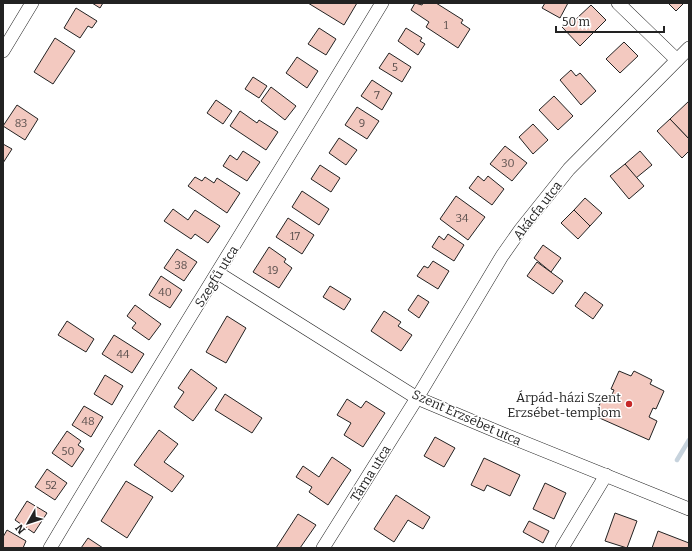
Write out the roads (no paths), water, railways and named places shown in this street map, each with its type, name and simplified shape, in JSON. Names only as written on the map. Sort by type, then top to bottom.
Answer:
[{"type":"street","points":[[3,50],[32,3]]},
{"type":"street","name":"Szegfű utca","points":[[50,548],[127,419],[218,273],[382,3]]},
{"type":"street","points":[[618,3],[677,60]]},
{"type":"street","name":"Akácfa utca","points":[[417,398],[502,256],[542,200],[594,143],[689,48]]},
{"type":"street","name":"Szent Erzsébet utca","points":[[218,273],[417,398],[689,509]]},
{"type":"street","name":"Tárna utca","points":[[323,548],[417,398]]},
{"type":"street","points":[[562,548],[606,475]]},
{"type":"waterway","points":[[677,460],[689,440]]},
{"type":"place","name":"Árpád-házi Szent Erzsébet-templom","points":[[629,404]]}]
